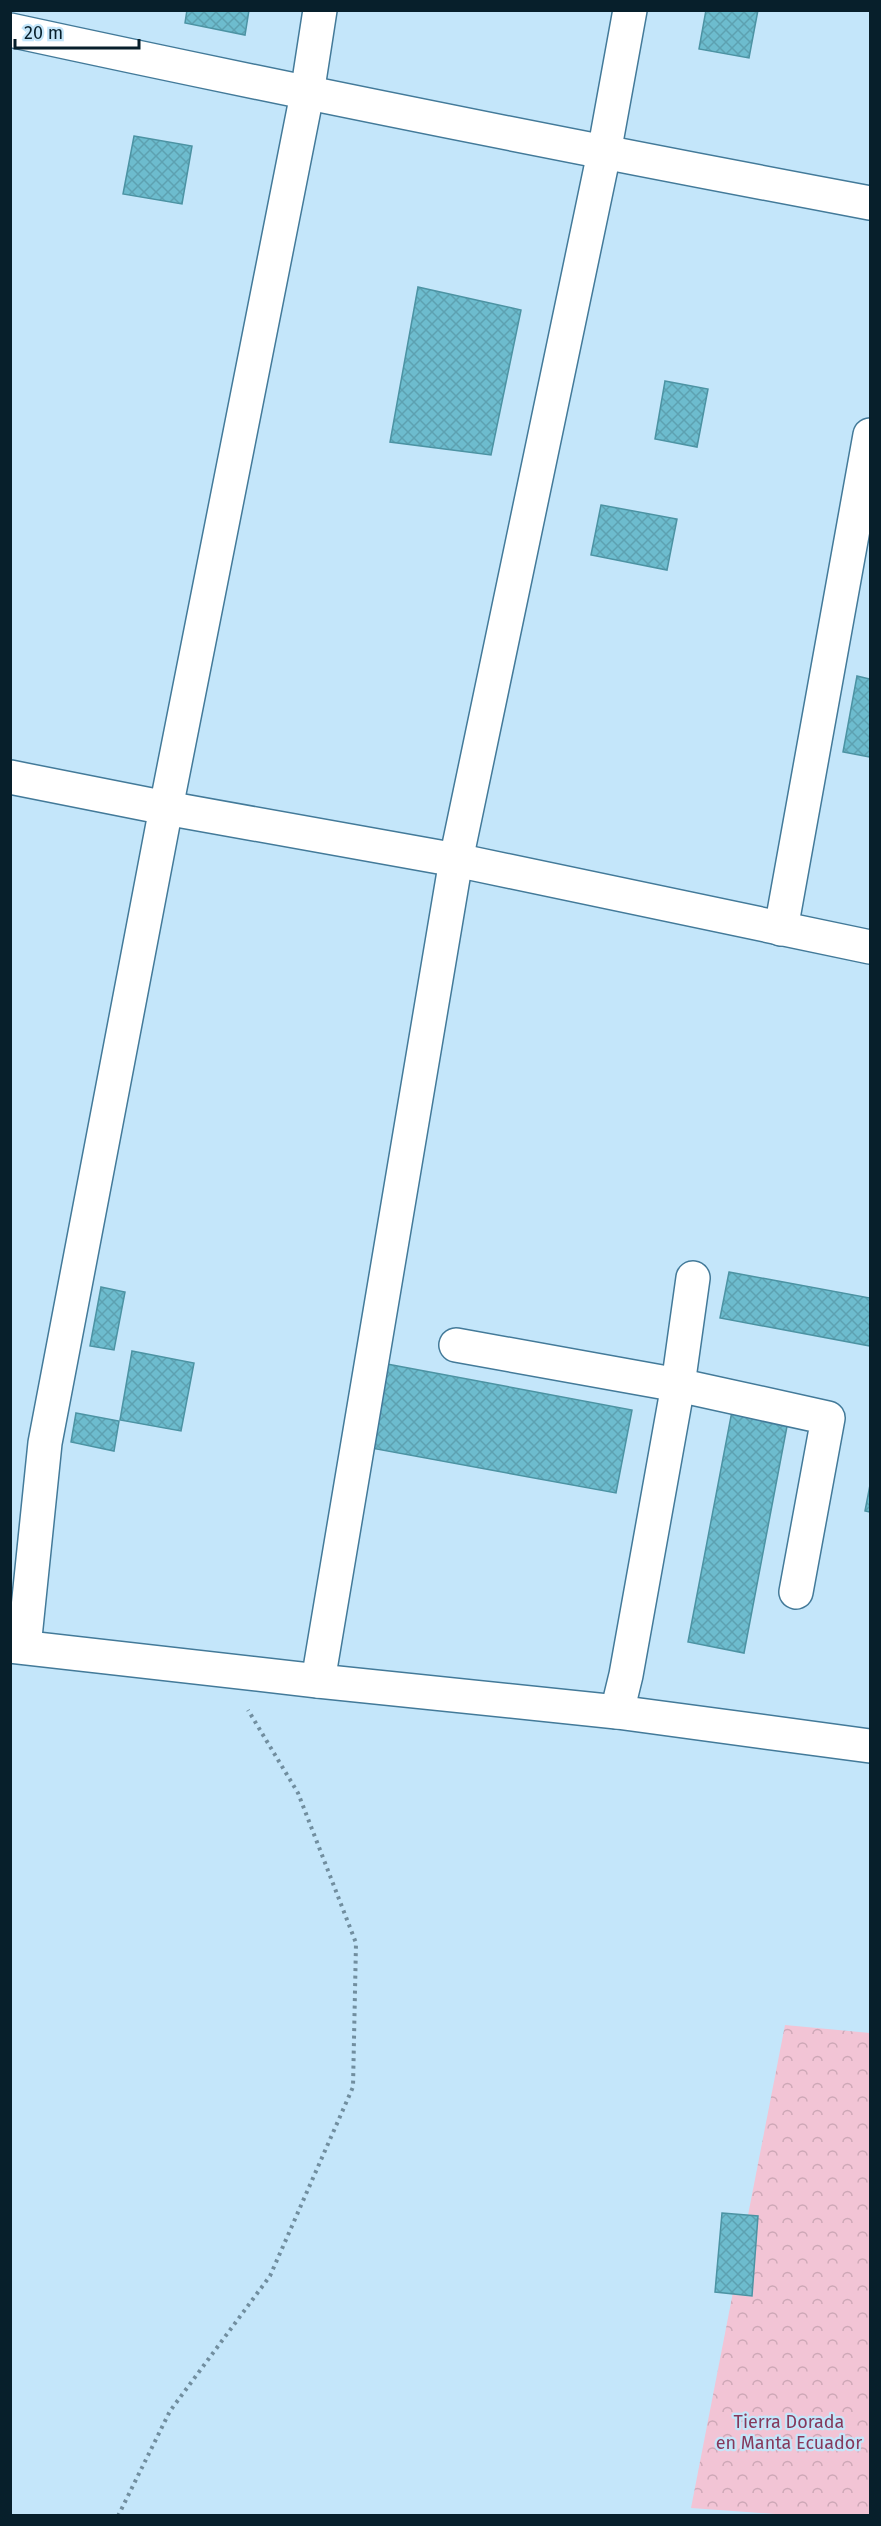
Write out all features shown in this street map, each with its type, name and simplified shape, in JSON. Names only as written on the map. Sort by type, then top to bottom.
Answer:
[{"type":"street","points":[[320,10],[307,94],[166,808],[45,1443],[17,1646],[318,1681],[617,1712],[870,1746]]},
{"type":"street","points":[[318,1681],[456,860],[603,153],[630,10]]},
{"type":"street","points":[[10,30],[307,94],[870,203]]},
{"type":"street","points":[[781,929],[870,435]]},
{"type":"street","points":[[10,777],[166,808],[456,860],[870,946]]},
{"type":"street","points":[[617,1712],[626,1675],[678,1386],[693,1278]]},
{"type":"street","points":[[456,1345],[678,1386],[828,1418],[796,1592]]},
{"type":"path","points":[[118,2516],[170,2411],[270,2276],[353,2087],[356,1943],[298,1793],[222,1669]]},
{"type":"green space","name":"Tierra Dorada en Manta Ecuador","points":[[785,2025],[870,2033],[870,2515],[789,2515],[691,2508]]},
{"type":"building","points":[[187,10],[249,10],[245,35],[185,23]]},
{"type":"building","points":[[706,10],[758,10],[749,58],[699,49]]},
{"type":"building","points":[[134,136],[192,146],[182,204],[123,194]]},
{"type":"building","points":[[418,287],[521,310],[491,455],[390,442]]},
{"type":"building","points":[[665,381],[708,389],[697,447],[655,439]]},
{"type":"building","points":[[601,505],[677,519],[667,570],[591,555]]},
{"type":"building","points":[[857,676],[870,679],[870,757],[843,752]]},
{"type":"building","points":[[729,1272],[870,1298],[870,1346],[720,1318]]},
{"type":"building","points":[[101,1287],[125,1292],[114,1350],[90,1346]]},
{"type":"building","points":[[132,1351],[194,1363],[181,1431],[120,1420]]},
{"type":"building","points":[[387,1364],[632,1410],[616,1493],[371,1448]]},
{"type":"building","points":[[732,1411],[788,1421],[744,1653],[688,1642]]},
{"type":"building","points":[[76,1413],[119,1421],[114,1451],[71,1442]]},
{"type":"building","points":[[870,1485],[870,1512],[865,1511]]},
{"type":"building","points":[[722,2213],[758,2216],[752,2296],[715,2292]]}]
